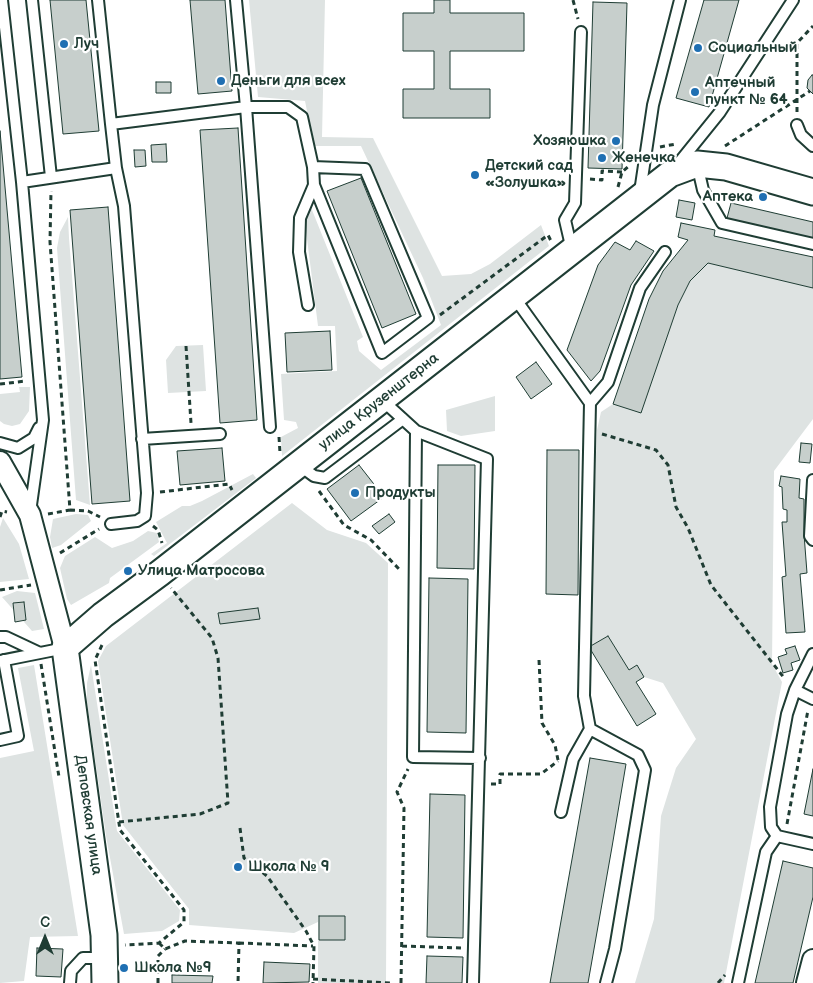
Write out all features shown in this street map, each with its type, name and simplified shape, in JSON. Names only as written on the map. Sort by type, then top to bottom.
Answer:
[{"type":"street","name":"улица Крузенштерна","points":[[65,648],[103,615],[514,296],[563,249],[640,198],[670,174],[697,164]]},
{"type":"street","points":[[697,164],[726,168],[813,192]]},
{"type":"street","points":[[0,462],[30,515],[65,648]]},
{"type":"street","name":"Деповская улица","points":[[65,648],[104,935],[105,983]]},
{"type":"street","points":[[807,983],[813,960]]},
{"type":"lane","points":[[2,0],[5,74],[22,182],[42,420],[30,515]]},
{"type":"lane","points":[[32,0],[51,177]]},
{"type":"lane","points":[[98,0],[116,168],[124,206],[146,493],[145,516],[137,521],[111,524]]},
{"type":"lane","points":[[236,0],[270,427]]},
{"type":"lane","points":[[640,198],[654,105],[680,0]]},
{"type":"lane","points":[[670,174],[695,146],[720,112],[793,0]]},
{"type":"lane","points":[[563,249],[565,220],[575,203],[581,32]]},
{"type":"lane","points":[[111,124],[246,107],[288,108],[302,117],[313,167],[314,185],[382,353],[428,318],[365,169],[313,167]]},
{"type":"lane","points":[[797,125],[801,135],[813,146]]},
{"type":"lane","points":[[697,164],[703,190],[722,223],[813,244]]},
{"type":"lane","points":[[22,182],[116,168]]},
{"type":"lane","points":[[308,305],[299,252],[300,218],[314,185]]},
{"type":"lane","points":[[590,403],[608,382],[640,288],[665,252]]},
{"type":"lane","points":[[514,296],[590,403],[584,696],[590,729],[573,759],[561,812]]},
{"type":"lane","points":[[382,400],[416,431],[487,459],[473,983]]},
{"type":"lane","points":[[298,465],[325,478],[403,419]]},
{"type":"lane","points":[[0,443],[18,448],[34,438],[42,420]]},
{"type":"lane","points":[[416,431],[413,757],[480,758]]},
{"type":"lane","points":[[142,439],[220,434]]},
{"type":"lane","points":[[813,480],[810,536],[813,540]]},
{"type":"lane","points":[[0,637],[6,637],[40,653]]},
{"type":"lane","points":[[0,740],[18,736],[2,660],[65,648]]},
{"type":"lane","points":[[813,654],[795,690],[787,714],[770,807],[771,827],[781,837],[813,844]]},
{"type":"lane","points":[[795,690],[813,699]]},
{"type":"lane","points":[[590,729],[638,755],[645,770],[615,949],[606,983]]},
{"type":"lane","points":[[738,983],[766,852],[781,837]]},
{"type":"lane","points":[[70,983],[70,971],[83,958],[105,958]]},
{"type":"path","points":[[573,0],[581,32]]},
{"type":"path","points":[[797,125],[797,43],[813,26]]},
{"type":"path","points":[[736,139],[810,91]]},
{"type":"path","points":[[602,180],[602,171],[622,172]]},
{"type":"path","points":[[51,177],[50,242],[70,510]]},
{"type":"path","points":[[450,308],[548,235],[563,249]]},
{"type":"path","points":[[186,346],[191,416]]},
{"type":"path","points":[[0,384],[39,380]]},
{"type":"path","points":[[270,427],[278,430],[298,465],[344,525],[371,540],[415,586]]},
{"type":"path","points":[[589,433],[601,434],[656,450],[668,465],[676,507],[688,528],[711,585],[780,674],[795,690]]},
{"type":"path","points":[[146,493],[229,484]]},
{"type":"path","points":[[54,513],[70,510],[88,511],[111,524]]},
{"type":"path","points":[[145,516],[158,530],[163,542]]},
{"type":"path","points":[[56,559],[62,551],[92,531],[111,524]]},
{"type":"path","points":[[0,590],[32,585]]},
{"type":"path","points":[[119,822],[200,814],[228,803],[218,658],[212,638],[171,588],[163,594]]},
{"type":"path","points":[[103,643],[95,660],[120,830],[184,910],[184,922],[159,942],[131,944]]},
{"type":"path","points":[[539,660],[542,722],[555,745],[558,761]]},
{"type":"path","points":[[781,837],[808,707],[813,699]]},
{"type":"path","points":[[402,983],[404,808],[397,792],[413,757]]},
{"type":"path","points":[[500,784],[500,774],[541,774]]},
{"type":"path","points":[[240,828],[244,858],[267,876],[306,931],[314,946],[313,981],[391,983]]},
{"type":"path","points":[[158,983],[158,956],[165,949],[185,941],[314,946]]},
{"type":"path","points":[[159,942],[165,949]]},
{"type":"path","points":[[238,983],[239,943]]},
{"type":"path","points":[[402,946],[457,948]]},
{"type":"shaded area","points":[[249,0],[325,0],[322,137],[373,138],[442,276],[471,274],[490,264],[541,225],[549,246],[282,456],[281,437],[298,428],[296,422],[284,420],[281,374],[337,371],[335,326],[318,326],[305,223],[310,205],[363,337],[357,341],[359,351],[381,370],[441,325],[423,278],[361,146],[314,146],[305,101],[258,97]]},
{"type":"shaded area","points":[[68,217],[90,505],[76,500],[57,248],[60,232]]},
{"type":"shaded area","points":[[708,263],[813,288],[813,419],[774,471],[772,664],[782,682],[724,983],[635,983],[654,919],[661,816],[676,768],[696,739],[663,683],[644,677],[637,665],[629,670],[608,636],[589,647],[597,430],[601,412],[613,404],[641,412],[678,305],[690,281]]},
{"type":"shaded area","points":[[203,345],[206,391],[168,393],[166,360],[176,346]]},
{"type":"shaded area","points":[[19,387],[30,387],[29,411],[20,424],[12,426],[4,424],[0,421],[0,394],[20,392]]},
{"type":"shaded area","points":[[495,396],[495,431],[461,436],[447,431],[446,410]]},
{"type":"shaded area","points":[[253,474],[256,478],[154,556],[151,554],[167,543],[156,522],[182,506],[190,506],[202,501]]},
{"type":"shaded area","points":[[292,503],[327,530],[366,543],[388,563],[386,983],[318,983],[318,922],[294,933],[189,925],[189,909],[123,825],[98,661],[106,646]]},
{"type":"shaded area","points":[[76,514],[88,515],[91,521],[61,545],[52,548],[50,537],[53,519]]},
{"type":"shaded area","points":[[3,518],[19,544],[29,579],[0,582],[0,527]]},
{"type":"shaded area","points":[[148,531],[157,533],[159,542],[110,578],[109,583],[71,605],[67,599],[60,568],[65,556],[95,537],[112,548],[133,541]]},
{"type":"shaded area","points":[[17,591],[35,593],[44,629],[32,631],[2,597]]},
{"type":"shaded area","points":[[34,665],[78,936],[30,937],[24,981],[0,983],[0,758],[34,751],[18,668]]},
{"type":"shaded area","points":[[91,665],[117,831],[180,910],[179,921],[162,931],[124,934],[106,836],[87,702],[87,683]]},
{"type":"building","points":[[50,0],[86,0],[99,131],[63,134]]},
{"type":"building","points":[[190,0],[225,0],[232,91],[198,94]]},
{"type":"building","points":[[434,0],[450,0],[450,13],[524,13],[524,51],[450,51],[450,89],[490,89],[490,118],[403,118],[403,89],[434,89],[434,51],[403,51],[403,13],[434,13]]},
{"type":"building","points":[[704,0],[739,0],[709,107],[676,98]]},
{"type":"building","points":[[593,2],[627,3],[622,169],[588,168]]},
{"type":"building","points":[[812,75],[813,94],[807,88],[808,80]]},
{"type":"building","points":[[156,82],[171,82],[171,93],[156,93]]},
{"type":"building","points":[[238,128],[257,420],[220,423],[200,130]]},
{"type":"building","points":[[0,131],[22,377],[0,379]]},
{"type":"building","points":[[166,144],[167,162],[152,162],[151,145]]},
{"type":"building","points":[[134,150],[145,150],[146,166],[135,167]]},
{"type":"building","points":[[361,178],[416,314],[382,328],[327,191]]},
{"type":"building","points":[[679,200],[695,203],[692,220],[676,217]]},
{"type":"building","points":[[731,203],[813,222],[813,243],[726,222]]},
{"type":"building","points":[[108,207],[130,501],[92,504],[70,210]]},
{"type":"building","points":[[681,223],[715,230],[714,236],[813,257],[813,288],[708,263],[690,281],[678,305],[641,413],[613,404],[649,299],[663,271],[688,240],[678,237]]},
{"type":"building","points":[[636,241],[654,251],[631,285],[600,371],[591,381],[567,350],[598,265],[615,242],[630,250]]},
{"type":"building","points":[[330,331],[332,370],[287,372],[285,333]]},
{"type":"building","points":[[536,362],[552,384],[531,399],[516,377]]},
{"type":"building","points":[[801,443],[812,444],[810,463],[799,462]]},
{"type":"building","points":[[222,448],[225,481],[180,485],[177,451]]},
{"type":"building","points":[[547,450],[579,450],[578,595],[546,594]]},
{"type":"building","name":"Продукты","points":[[359,465],[384,497],[351,521],[327,489]]},
{"type":"building","points":[[438,465],[475,465],[474,569],[437,568]]},
{"type":"building","points":[[781,476],[800,479],[799,498],[804,499],[807,573],[800,574],[805,632],[786,633],[782,577],[786,576],[782,522],[787,522],[787,510],[783,509],[782,487],[779,486]]},
{"type":"building","points":[[389,514],[395,522],[379,534],[372,526]]},
{"type":"building","points":[[429,578],[468,579],[466,733],[427,732]]},
{"type":"building","points":[[24,602],[26,620],[15,622],[13,603]]},
{"type":"building","points":[[258,608],[260,619],[220,624],[218,613]]},
{"type":"building","points":[[608,636],[629,670],[637,665],[644,677],[636,682],[656,714],[637,726],[589,647]]},
{"type":"building","points":[[795,646],[800,660],[791,663],[793,670],[783,673],[778,657],[787,654],[785,649]]},
{"type":"building","points":[[590,758],[626,764],[588,983],[550,983]]},
{"type":"building","points":[[813,769],[813,816],[804,814]]},
{"type":"building","points":[[430,794],[465,795],[463,938],[427,937]]},
{"type":"building","points":[[783,861],[813,868],[813,897],[793,983],[755,983]]},
{"type":"building","points":[[319,916],[345,916],[345,940],[319,940]]},
{"type":"building","points":[[37,948],[63,949],[61,977],[36,976]]},
{"type":"building","points":[[427,956],[463,957],[462,983],[426,983]]},
{"type":"building","points":[[264,962],[310,964],[309,982],[263,983]]},
{"type":"building","points":[[172,975],[213,976],[212,983],[172,983]]},
{"type":"place","name":"Луч","points":[[64,44]]},
{"type":"place","name":"Социальный","points":[[698,48]]},
{"type":"place","name":"Деньги для всех","points":[[221,81]]},
{"type":"place","name":"Аптечный пункт № 64","points":[[695,92]]},
{"type":"place","name":"Хозяюшка","points":[[616,141]]},
{"type":"place","name":"Женечка","points":[[602,158]]},
{"type":"place","name":"Детский сад «Золушка»","points":[[475,175]]},
{"type":"place","name":"Аптека","points":[[763,197]]},
{"type":"place","name":"Продукты","points":[[355,493]]},
{"type":"place","name":"Улица Матросова","points":[[128,571]]},
{"type":"place","name":"Школа № 9","points":[[238,867]]},
{"type":"place","name":"Школа №9","points":[[124,968]]}]
